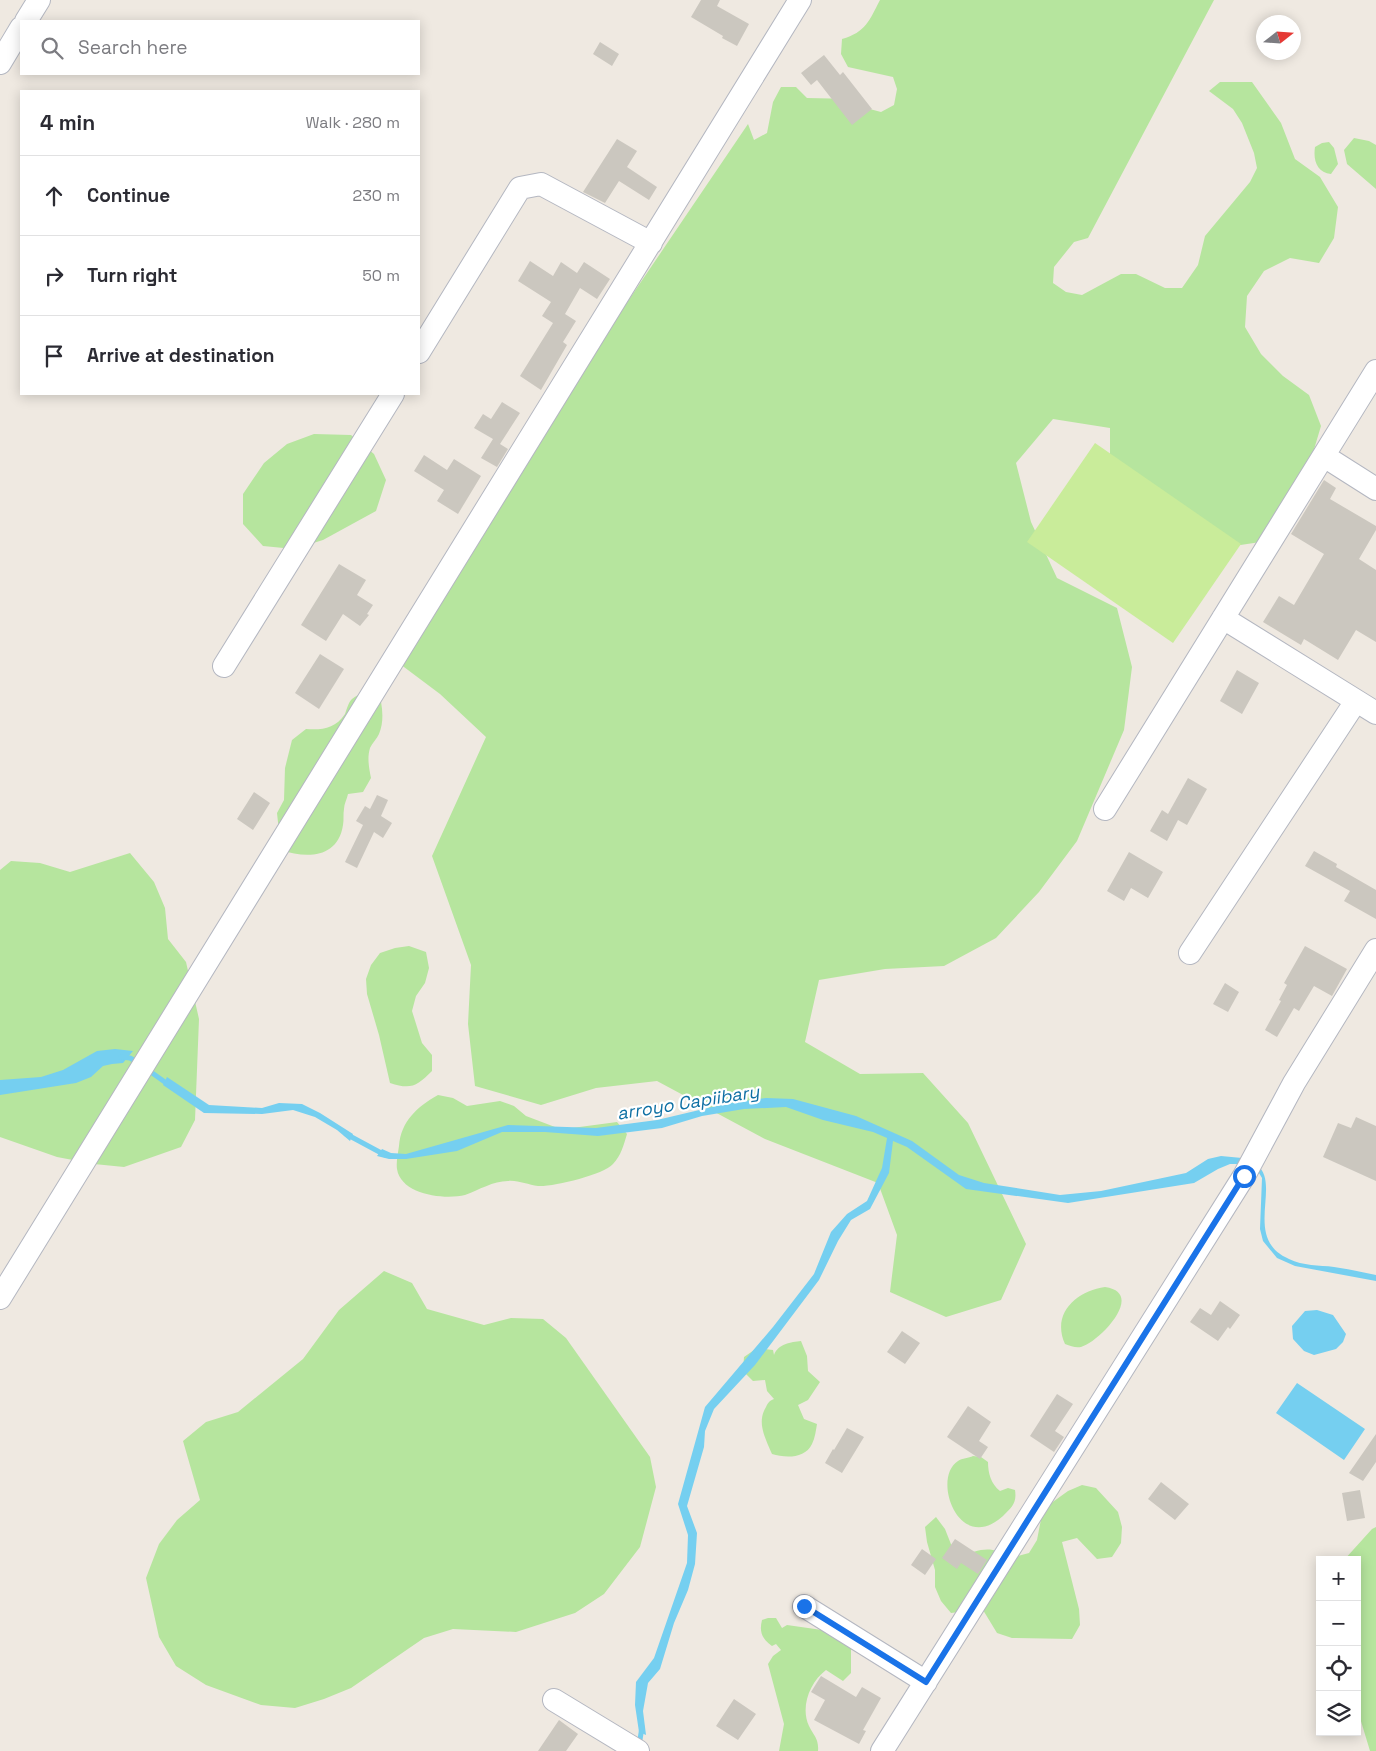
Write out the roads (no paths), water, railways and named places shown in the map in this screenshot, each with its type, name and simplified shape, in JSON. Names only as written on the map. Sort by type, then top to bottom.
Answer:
[{"type":"street","points":[[27,20],[39,0]]},
{"type":"street","points":[[0,1298],[800,0]]},
{"type":"street","points":[[0,63],[20,30]]},
{"type":"street","points":[[420,350],[520,188],[541,184],[650,243]]},
{"type":"street","points":[[1105,809],[1376,371]]},
{"type":"street","points":[[224,666],[392,395]]},
{"type":"street","points":[[1324,456],[1376,489]]},
{"type":"street","points":[[1223,618],[1376,713]]},
{"type":"street","points":[[1190,953],[1356,701]]},
{"type":"street","points":[[882,1751],[1244,1176],[1294,1083],[1376,950]]},
{"type":"street","points":[[804,1606],[926,1682]]},
{"type":"street","points":[[554,1700],[636,1749]]},
{"type":"water","points":[[115,1049],[133,1051],[123,1063],[103,1066],[91,1077],[76,1083],[0,1095],[0,1080],[41,1077],[63,1070],[97,1051]]},
{"type":"water","points":[[167,1077],[209,1105],[262,1108],[279,1103],[302,1104],[353,1134],[350,1141],[337,1130],[315,1117],[293,1110],[262,1114],[204,1113],[163,1085]]},
{"type":"water","points":[[766,1098],[793,1099],[856,1116],[912,1141],[959,1175],[984,1183],[1060,1195],[1101,1191],[1186,1173],[1208,1159],[1221,1156],[1242,1158],[1238,1164],[1230,1164],[1218,1169],[1194,1183],[1068,1203],[966,1189],[907,1147],[893,1141],[889,1173],[870,1209],[851,1220],[838,1241],[819,1280],[755,1365],[714,1409],[705,1431],[704,1447],[687,1506],[697,1533],[695,1564],[688,1590],[674,1623],[660,1669],[648,1683],[643,1711],[646,1735],[639,1732],[635,1705],[636,1682],[654,1658],[687,1563],[688,1535],[678,1504],[705,1407],[773,1327],[814,1274],[831,1232],[847,1214],[867,1201],[882,1168],[887,1138],[873,1132],[823,1120],[786,1107],[744,1109],[702,1116],[662,1128],[598,1136],[545,1132],[502,1132],[457,1151],[406,1159],[389,1159],[377,1156],[382,1149],[391,1153],[406,1154],[508,1125],[596,1128],[657,1120],[729,1103]]},
{"type":"water","points":[[1257,1165],[1264,1174],[1266,1185],[1265,1225],[1268,1239],[1275,1250],[1289,1259],[1300,1263],[1376,1275],[1376,1281],[1295,1266],[1277,1258],[1263,1241],[1260,1229],[1262,1178],[1255,1170]]},
{"type":"water","points":[[1317,1310],[1333,1315],[1346,1334],[1343,1342],[1336,1349],[1314,1355],[1304,1351],[1293,1339],[1292,1326],[1305,1311]]},
{"type":"water","points":[[1297,1383],[1365,1429],[1344,1460],[1276,1413]]},
{"type":"waterway","name":"arroyo Capiibary","points":[[121,1057],[130,1058],[139,1063]]},
{"type":"waterway","name":"arroyo Capiibary","points":[[148,1070],[169,1085]]},
{"type":"waterway","name":"arroyo Capiibary","points":[[346,1134],[385,1155]]},
{"type":"waterway","points":[[639,1746],[642,1727]]}]
